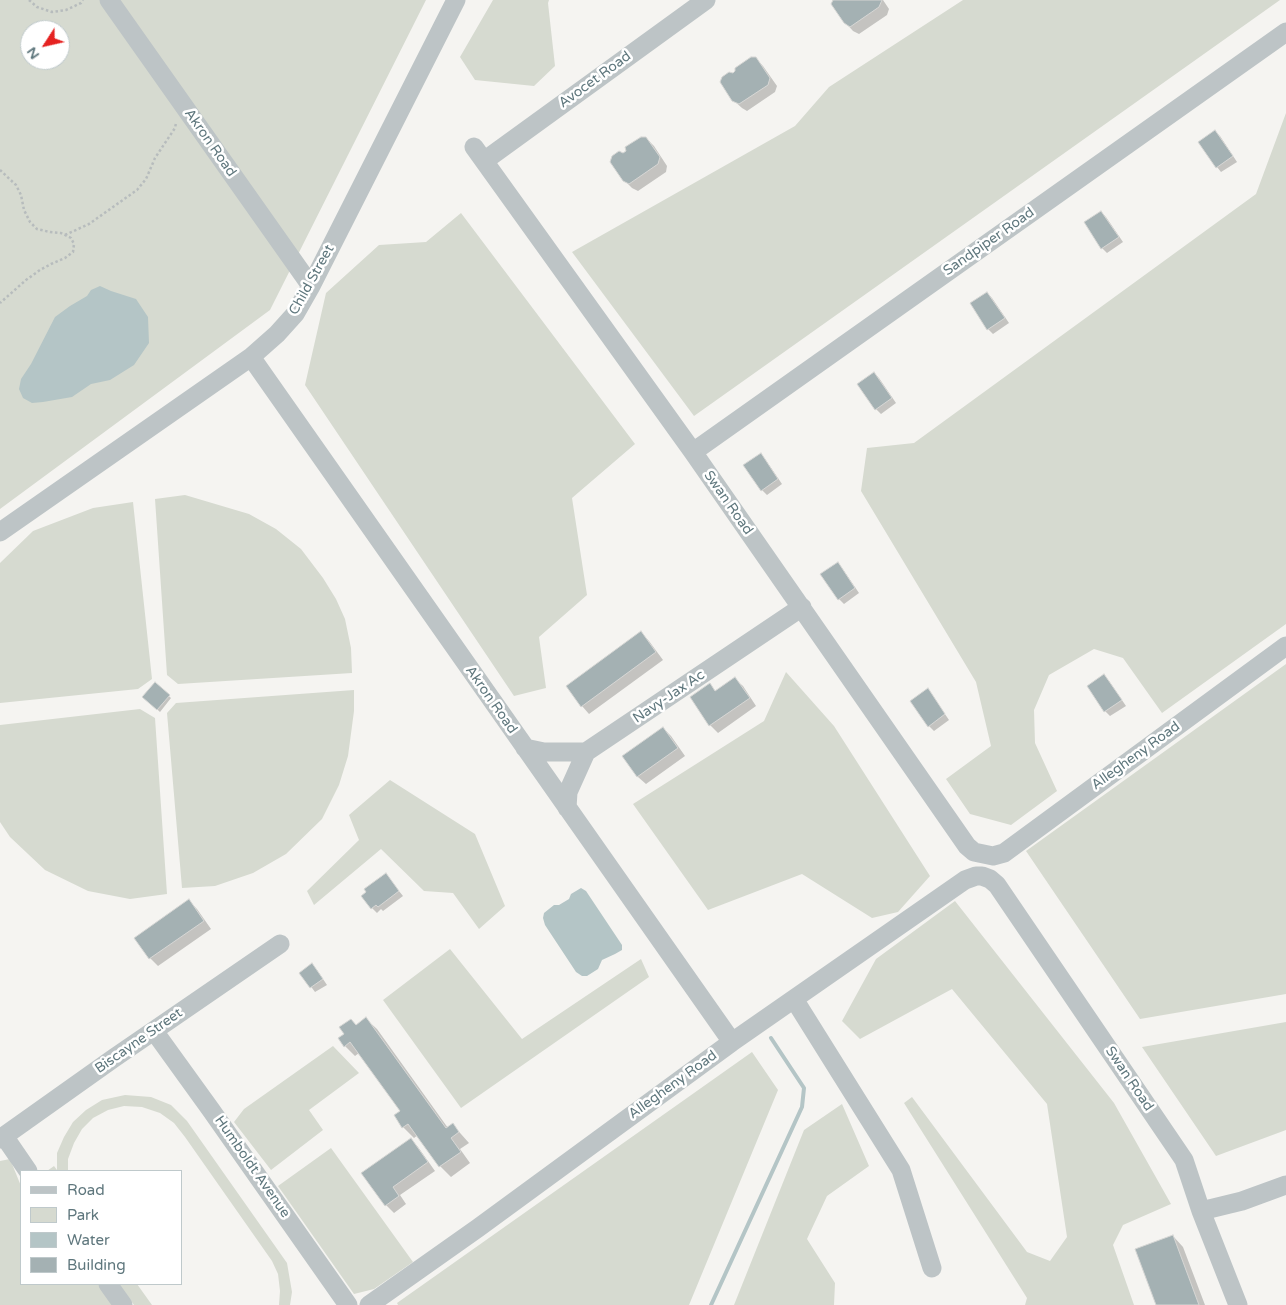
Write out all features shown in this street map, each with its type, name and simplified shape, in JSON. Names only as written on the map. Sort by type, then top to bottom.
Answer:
[{"type":"street","name":"Akron Road","points":[[109,0],[311,286]]},
{"type":"street","name":"Child Street","points":[[0,532],[251,357],[278,334],[295,314],[311,286],[456,0]]},
{"type":"street","name":"Avocet Road","points":[[479,154],[706,0]]},
{"type":"street","name":"Sandpiper Road","points":[[692,452],[1286,32]]},
{"type":"street","name":"Swan Road","points":[[479,154],[692,452],[967,846],[974,852],[983,855]]},
{"type":"street","name":"Akron Road","points":[[251,357],[732,1042]]},
{"type":"street","name":"Navy-Jax Ac","points":[[586,752],[802,608]]},
{"type":"street","name":"Allegheny Road","points":[[983,855],[993,856],[1004,853],[1286,646]]},
{"type":"street","points":[[525,748],[544,752],[586,752],[568,792],[567,808]]},
{"type":"street","name":"Swan Road","points":[[982,876],[990,879],[997,885],[1184,1160],[1238,1305]]},
{"type":"street","name":"Allegheny Road","points":[[378,1303],[732,1042],[965,880],[982,876]]},
{"type":"street","name":"Biscayne Street","points":[[2,1138],[280,944]]},
{"type":"street","points":[[794,999],[901,1170],[932,1268]]},
{"type":"street","name":"Humboldt Avenue","points":[[154,1031],[212,1110],[348,1305]]},
{"type":"street","points":[[2,1138],[27,1170]]},
{"type":"street","points":[[1202,1211],[1286,1185]]},
{"type":"street","points":[[109,1285],[123,1305]]},
{"type":"path","points":[[28,0],[37,7],[52,12],[66,10],[83,0]]},
{"type":"path","points":[[65,235],[89,224],[136,190],[146,178],[154,158],[176,122]]},
{"type":"path","points":[[0,170],[16,185],[30,222],[37,229],[61,233],[71,238],[74,244],[73,252],[40,270],[0,303]]},
{"type":"green space","points":[[0,0],[426,0],[270,310],[0,509]]},
{"type":"green space","points":[[493,0],[549,0],[555,66],[534,86],[475,80],[460,57]]},
{"type":"green space","points":[[963,0],[1280,0],[694,416],[572,252],[795,126],[829,87]]},
{"type":"green space","points":[[1286,113],[1286,624],[1162,713],[1123,658],[1094,649],[1049,675],[1034,710],[1035,743],[1057,791],[1011,825],[970,814],[946,779],[991,746],[976,682],[861,491],[867,448],[914,443],[1256,194]]},
{"type":"green space","points":[[461,213],[635,444],[572,498],[587,595],[539,637],[546,688],[514,696],[305,385],[326,293],[379,245],[426,242]]},
{"type":"green space","points":[[185,495],[249,514],[276,529],[301,549],[323,578],[336,599],[345,619],[351,648],[352,673],[178,684],[167,675],[155,499]]},
{"type":"green space","points":[[133,502],[152,679],[138,689],[0,703],[0,563],[33,531],[93,508]]},
{"type":"green space","points":[[1286,664],[1286,994],[1140,1019],[1026,851]]},
{"type":"green space","points":[[786,672],[834,726],[930,876],[898,912],[872,918],[802,874],[708,910],[633,804],[764,721]]},
{"type":"green space","points":[[354,690],[354,711],[348,756],[339,785],[322,819],[286,854],[253,873],[215,886],[182,888],[167,713],[176,703]]},
{"type":"green space","points":[[140,709],[155,718],[167,894],[130,899],[88,891],[45,870],[10,837],[0,822],[0,725]]},
{"type":"green space","points":[[390,780],[475,834],[505,906],[479,929],[453,893],[424,891],[381,849],[314,905],[307,891],[359,840],[349,815]]},
{"type":"green space","points":[[955,901],[1114,1103],[1171,1204],[1123,1225],[1113,1245],[1134,1305],[1025,1305],[1027,1298],[904,1103],[912,1097],[1027,1252],[1050,1261],[1067,1237],[1047,1104],[952,989],[860,1039],[842,1021],[876,959]]},
{"type":"green space","points":[[450,949],[522,1039],[641,959],[649,977],[461,1108],[383,1000]]},
{"type":"green space","points":[[1286,1022],[1286,1130],[1216,1156],[1142,1047]]},
{"type":"green space","points":[[333,1046],[359,1073],[309,1110],[323,1130],[271,1170],[234,1122],[244,1109]]},
{"type":"green space","points":[[752,1052],[778,1090],[689,1305],[398,1305],[397,1303]]},
{"type":"green space","points":[[125,1095],[151,1097],[171,1105],[187,1121],[287,1263],[292,1292],[290,1305],[279,1305],[278,1274],[272,1261],[185,1137],[174,1123],[160,1113],[142,1107],[124,1106],[108,1110],[93,1118],[82,1129],[74,1143],[68,1159],[68,1170],[57,1170],[57,1153],[73,1122],[86,1110],[102,1100]]},
{"type":"green space","points":[[842,1104],[869,1166],[827,1196],[807,1239],[835,1283],[834,1305],[734,1305],[804,1130]]},
{"type":"green space","points":[[331,1148],[413,1262],[374,1289],[354,1294],[278,1186]]},
{"type":"green space","points":[[10,1159],[20,1184],[20,1285],[101,1285],[114,1305],[0,1305],[0,1161]]},
{"type":"green space","points":[[54,1166],[57,1170],[48,1170]]},
{"type":"green space","points":[[120,1285],[138,1285],[152,1305],[134,1305]]},
{"type":"water","points":[[100,286],[136,299],[148,317],[149,343],[134,365],[110,380],[91,384],[72,397],[32,403],[23,398],[19,389],[21,379],[31,364],[55,317],[87,296],[91,290]]},
{"type":"water","points":[[581,888],[586,891],[622,945],[622,950],[602,960],[598,969],[587,976],[582,976],[576,972],[545,925],[543,918],[544,913],[554,905],[559,905],[569,899],[571,894]]},
{"type":"building","points":[[833,0],[882,0],[879,7],[850,27],[844,23],[831,4]]},
{"type":"building","points":[[751,57],[756,57],[770,78],[768,85],[739,104],[732,101],[720,82],[722,77],[729,72],[733,73],[735,68]]},
{"type":"building","points":[[1215,130],[1233,156],[1216,168],[1198,142]]},
{"type":"building","points":[[641,137],[646,137],[660,157],[658,164],[629,184],[623,181],[610,162],[612,156],[619,151],[623,153],[626,151],[625,147]]},
{"type":"building","points":[[1101,211],[1119,237],[1101,249],[1084,222]]},
{"type":"building","points":[[987,292],[1005,318],[987,330],[970,303]]},
{"type":"building","points":[[874,372],[892,398],[875,410],[857,384]]},
{"type":"building","points":[[761,453],[778,479],[761,491],[743,465]]},
{"type":"building","points":[[838,562],[855,588],[838,600],[820,574]]},
{"type":"building","points":[[641,631],[656,652],[581,707],[566,686]]},
{"type":"building","points":[[1104,674],[1122,700],[1104,712],[1087,686]]},
{"type":"building","points":[[735,677],[750,698],[709,726],[690,697],[710,683],[715,691]]},
{"type":"building","points":[[155,682],[170,695],[157,710],[142,697]]},
{"type":"building","points":[[928,688],[945,714],[928,727],[910,701]]},
{"type":"building","points":[[663,727],[678,748],[637,777],[622,756]]},
{"type":"building","points":[[386,873],[399,891],[378,907],[376,905],[371,909],[361,896],[366,892],[364,889]]},
{"type":"building","points":[[189,899],[204,921],[149,959],[134,938]]},
{"type":"building","points":[[312,963],[323,979],[310,988],[299,973]]},
{"type":"building","points":[[366,1017],[446,1128],[453,1123],[459,1132],[451,1138],[461,1152],[439,1167],[408,1124],[402,1128],[394,1115],[400,1111],[350,1042],[344,1047],[338,1038],[344,1034],[339,1027],[351,1019],[356,1025]]},
{"type":"building","points":[[411,1138],[428,1162],[393,1187],[399,1196],[385,1206],[361,1173]]},
{"type":"building","points":[[1173,1235],[1199,1305],[1156,1305],[1135,1249]]},
{"type":"waterway","points":[[711,1305],[802,1107],[804,1088],[771,1038]]}]
